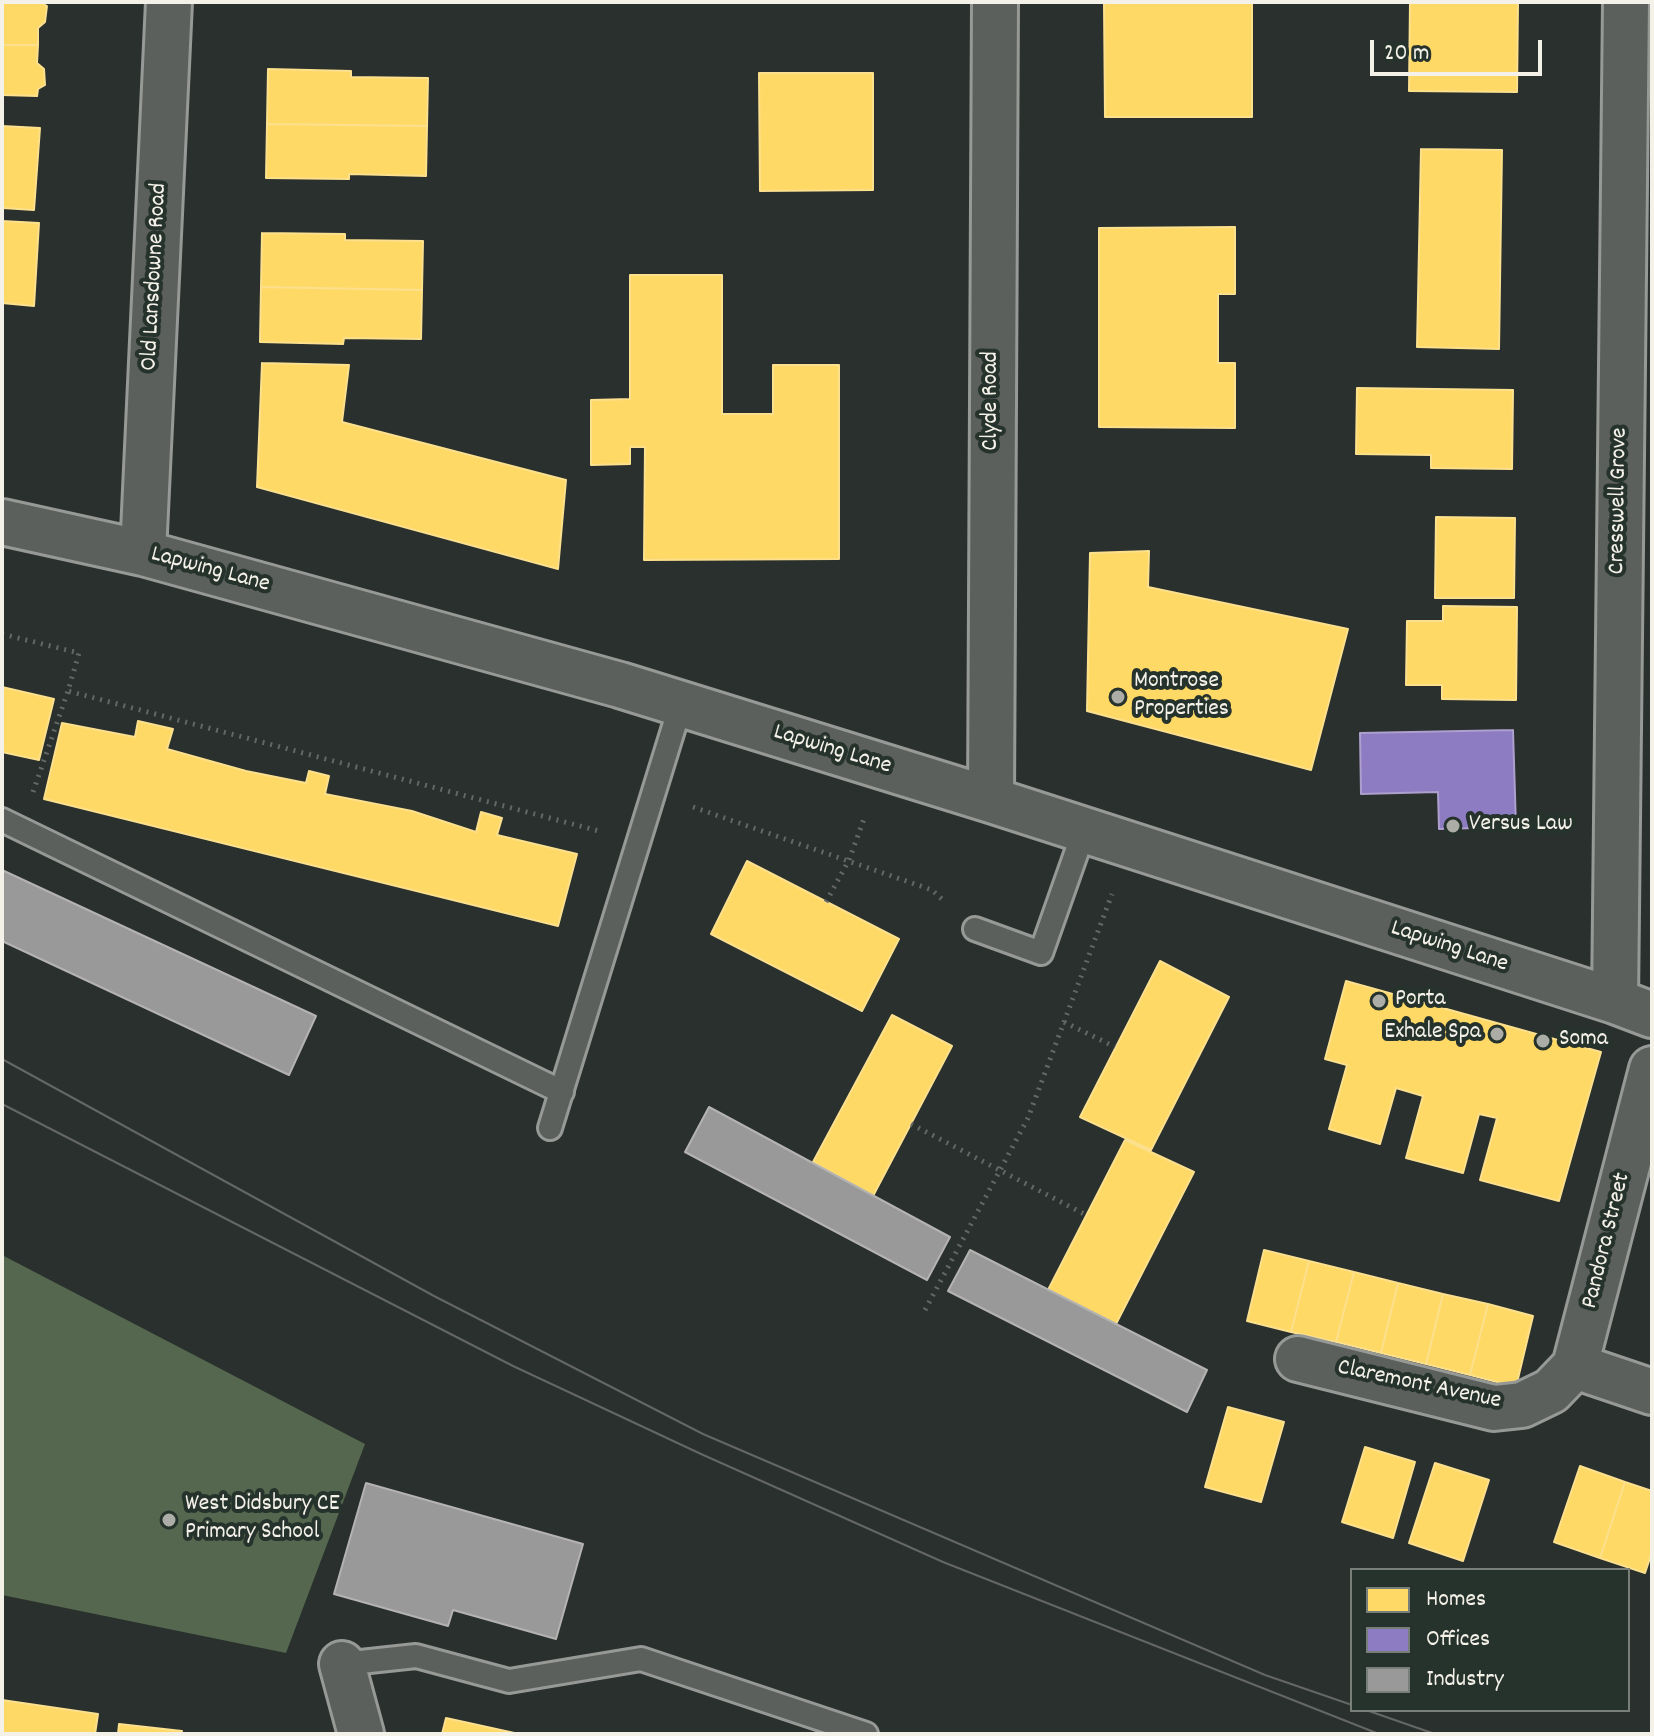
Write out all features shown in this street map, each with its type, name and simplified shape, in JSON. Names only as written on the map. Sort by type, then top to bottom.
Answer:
[{"type":"street","name":"Old Lansdowne Road","points":[[143,553],[169,2]]},
{"type":"street","name":"Clyde Road","points":[[991,800],[995,2]]},
{"type":"street","name":"Cresswell Grove","points":[[1626,2],[1634,1008]]},
{"type":"street","name":"Lapwing Lane","points":[[2,522],[143,553],[681,704],[991,800],[1634,1008]]},
{"type":"street","name":"Pandora Street","points":[[1575,1366],[1652,1069]]},
{"type":"street","name":"Claremont Avenue","points":[[1298,1359],[1494,1408],[1522,1405],[1551,1391],[1575,1366]]},
{"type":"street","points":[[1575,1366],[1652,1392]]},
{"type":"street","points":[[342,1664],[361,1734]]},
{"type":"lane","points":[[550,1128],[681,704]]},
{"type":"lane","points":[[11,825],[562,1092]]},
{"type":"lane","points":[[975,929],[1041,953],[1084,831]]},
{"type":"lane","points":[[342,1664],[416,1656],[509,1681],[641,1659],[866,1734]]},
{"type":"path","points":[[2,634],[79,653],[68,691],[11,825]]},
{"type":"path","points":[[68,691],[638,842]]},
{"type":"path","points":[[653,793],[932,890],[975,929]]},
{"type":"path","points":[[826,902],[849,860],[865,816]]},
{"type":"path","points":[[925,1310],[1028,1118],[1112,894]]},
{"type":"path","points":[[1064,1022],[1115,1047]]},
{"type":"path","points":[[911,1124],[1086,1215]]},
{"type":"green space","name":"West Didsbury CE Primary School","points":[[2,1255],[365,1444],[286,1653],[2,1595]]},
{"type":"building: Homes","points":[[2,2],[40,2],[47,6],[45,22],[38,28],[38,45],[2,45]]},
{"type":"building: Homes","points":[[1104,2],[1252,2],[1252,117],[1105,117]]},
{"type":"building: Homes","points":[[1410,2],[1518,3],[1517,92],[1409,91]]},
{"type":"building: Homes","points":[[2,45],[38,45],[37,63],[44,69],[45,85],[38,89],[37,96],[2,95]]},
{"type":"building: Homes","points":[[268,69],[351,71],[351,77],[428,78],[427,126],[267,124]]},
{"type":"building: Homes","points":[[759,73],[873,73],[873,190],[760,191]]},
{"type":"building: Homes","points":[[267,124],[427,126],[426,176],[349,174],[349,179],[266,178]]},
{"type":"building: Homes","points":[[2,126],[40,128],[34,210],[2,208]]},
{"type":"building: Homes","points":[[1421,149],[1502,150],[1499,349],[1417,347]]},
{"type":"building: Homes","points":[[2,221],[39,223],[34,306],[2,303]]},
{"type":"building: Homes","points":[[1235,227],[1235,294],[1218,294],[1218,363],[1235,363],[1235,428],[1099,427],[1099,228]]},
{"type":"building: Homes","points":[[262,233],[345,234],[345,240],[423,241],[422,290],[261,287]]},
{"type":"building: Homes","points":[[630,275],[722,275],[722,414],[773,414],[773,365],[839,365],[839,559],[644,560],[645,447],[630,447],[630,464],[591,465],[591,400],[630,399]]},
{"type":"building: Homes","points":[[261,287],[422,290],[421,339],[344,338],[343,344],[260,342]]},
{"type":"building: Homes","points":[[262,363],[349,365],[342,422],[566,480],[558,569],[257,487]]},
{"type":"building: Homes","points":[[1357,388],[1513,390],[1512,469],[1431,468],[1431,455],[1356,454]]},
{"type":"building: Homes","points":[[1436,517],[1515,518],[1514,598],[1435,598]]},
{"type":"building: Homes","points":[[1149,551],[1148,587],[1348,629],[1311,770],[1087,711],[1090,553]]},
{"type":"building: Homes","points":[[1443,606],[1517,607],[1516,700],[1442,699],[1442,685],[1406,685],[1407,621],[1443,621]]},
{"type":"building: Homes","points":[[2,687],[54,699],[39,760],[2,752]]},
{"type":"building: Homes","points":[[138,721],[173,729],[167,749],[246,771],[306,783],[309,771],[329,776],[325,794],[412,811],[476,832],[481,812],[502,818],[497,835],[577,854],[558,926],[44,799],[62,723],[135,737]]},
{"type":"building: Homes","points":[[747,861],[899,939],[862,1011],[711,934]]},
{"type":"building: Homes","points":[[1160,961],[1229,997],[1151,1150],[1080,1117]]},
{"type":"building: Homes","points":[[1346,981],[1601,1052],[1559,1201],[1480,1180],[1497,1118],[1479,1114],[1463,1173],[1406,1158],[1423,1096],[1396,1088],[1380,1144],[1329,1129],[1347,1065],[1325,1059]]},
{"type":"building: Homes","points":[[892,1015],[952,1046],[873,1196],[813,1162]]},
{"type":"building: Homes","points":[[1125,1140],[1194,1172],[1116,1324],[1048,1290]]},
{"type":"building: Homes","points":[[1264,1250],[1309,1261],[1291,1332],[1247,1321]]},
{"type":"building: Homes","points":[[1309,1261],[1354,1272],[1336,1342],[1291,1332]]},
{"type":"building: Homes","points":[[1354,1272],[1398,1283],[1381,1353],[1336,1342]]},
{"type":"building: Homes","points":[[1398,1283],[1443,1294],[1426,1364],[1381,1353]]},
{"type":"building: Homes","points":[[1443,1294],[1488,1304],[1470,1375],[1426,1364]]},
{"type":"building: Homes","points":[[1488,1304],[1533,1316],[1516,1387],[1470,1375]]},
{"type":"building: Homes","points":[[1228,1407],[1284,1422],[1261,1502],[1205,1487]]},
{"type":"building: Homes","points":[[1365,1447],[1415,1462],[1393,1538],[1342,1522]]},
{"type":"building: Homes","points":[[1435,1463],[1489,1480],[1463,1561],[1409,1543]]},
{"type":"building: Homes","points":[[1580,1466],[1625,1482],[1600,1558],[1554,1542]]},
{"type":"building: Homes","points":[[1625,1482],[1652,1491],[1652,1552],[1645,1573],[1600,1558]]},
{"type":"building: Homes","points":[[2,1700],[98,1714],[95,1734],[2,1734]]},
{"type":"building: Homes","points":[[446,1718],[519,1734],[442,1734]]},
{"type":"building: Homes","points":[[119,1724],[182,1731],[181,1734],[118,1734]]},
{"type":"building: Offices","points":[[1513,730],[1516,827],[1439,829],[1438,792],[1361,794],[1360,733]]},
{"type":"building: Industry","points":[[2,870],[316,1016],[289,1075],[2,941]]},
{"type":"building: Industry","points":[[709,1107],[950,1237],[927,1280],[685,1152]]},
{"type":"building: Industry","points":[[970,1250],[1207,1370],[1187,1412],[948,1291]]},
{"type":"building: Industry","points":[[366,1483],[583,1544],[556,1639],[453,1610],[448,1626],[334,1594]]},
{"type":"tram line","points":[[2,1059],[434,1296],[703,1434],[1265,1675],[1350,1704]]},
{"type":"tram line","points":[[2,1104],[513,1366],[701,1454],[943,1562],[1379,1734]]},
{"type":"tram line","points":[[1372,1712],[1435,1734]]},
{"type":"place","name":"Montrose Properties","points":[[1118,697]]},
{"type":"place","name":"Versus Law","points":[[1453,826]]},
{"type":"place","name":"Porta","points":[[1379,1001]]},
{"type":"place","name":"Exhale Spa","points":[[1497,1034]]},
{"type":"place","name":"Soma","points":[[1543,1041]]},
{"type":"place","name":"West Didsbury CE Primary School","points":[[169,1520]]}]
